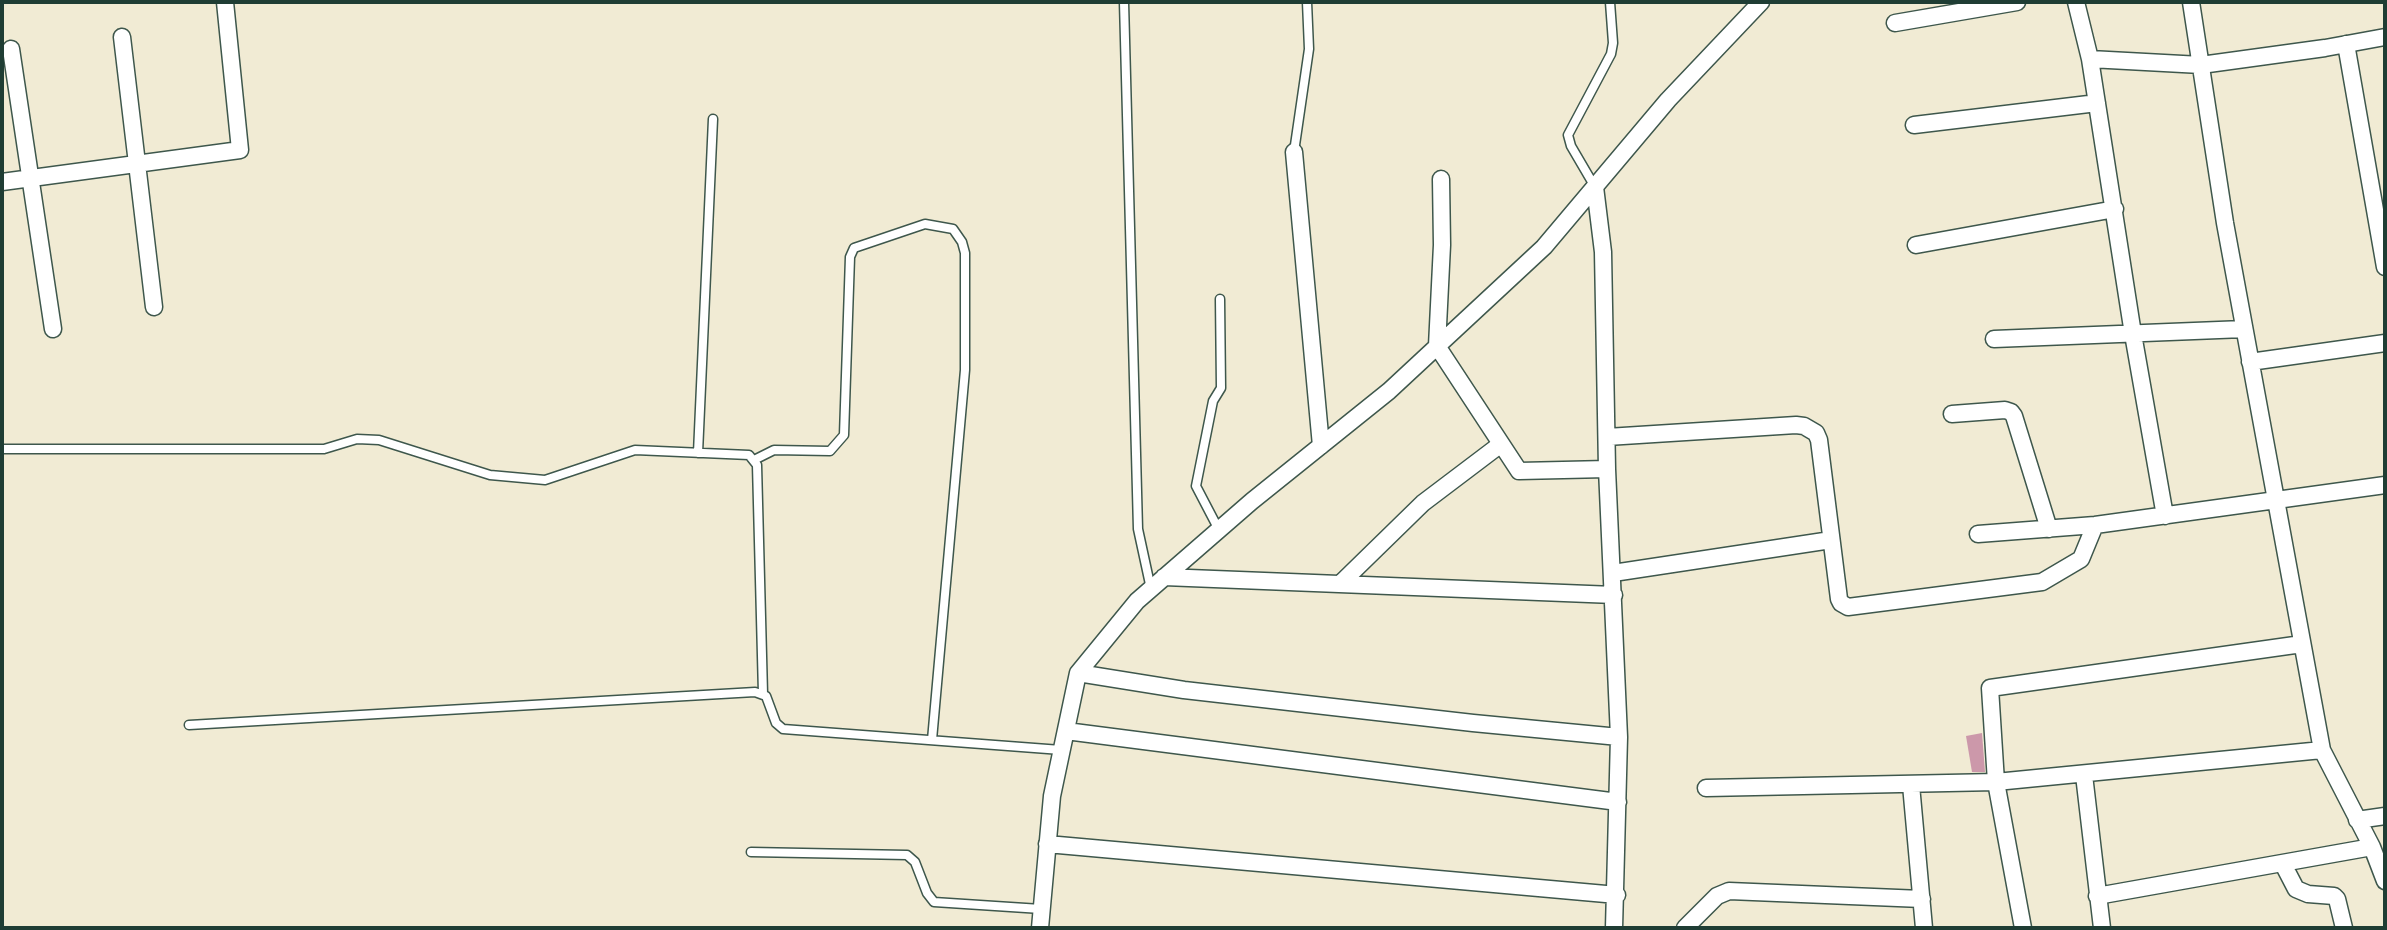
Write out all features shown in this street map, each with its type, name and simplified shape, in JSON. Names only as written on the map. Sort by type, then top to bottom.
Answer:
[{"type":"street","points":[[2,183],[240,150],[225,2]]},
{"type":"street","points":[[1040,928],[1052,796],[1078,673],[1137,601],[1389,391],[1544,247],[1668,100],[1761,2]]},
{"type":"street","points":[[1895,23],[2017,2]]},
{"type":"street","points":[[2076,2],[2090,59],[2133,334],[2165,516]]},
{"type":"street","points":[[2191,2],[2244,329],[2322,750],[2372,847],[2385,881]]},
{"type":"street","points":[[122,37],[154,307]]},
{"type":"street","points":[[2090,59],[2200,65],[2385,37]]},
{"type":"street","points":[[2346,44],[2385,267]]},
{"type":"street","points":[[11,49],[53,328]]},
{"type":"street","points":[[1914,125],[2097,103]]},
{"type":"street","points":[[1294,152],[1321,446]]},
{"type":"street","points":[[1440,179],[1441,245],[1437,346],[1520,471],[1607,469]]},
{"type":"street","points":[[1595,187],[1603,252],[1607,469],[1619,737],[1617,895],[1614,928]]},
{"type":"street","points":[[1916,245],[2115,209]]},
{"type":"street","points":[[1994,339],[2244,329]]},
{"type":"street","points":[[2250,362],[2385,343]]},
{"type":"street","points":[[1952,414],[2005,410],[2011,412],[2049,529]]},
{"type":"street","points":[[1607,437],[1804,426],[1816,433],[1839,599],[1848,607],[2042,582],[2081,559],[2095,525]]},
{"type":"street","points":[[1340,584],[1423,503],[1502,444]]},
{"type":"street","points":[[1978,534],[2095,525],[2385,485]]},
{"type":"street","points":[[1613,573],[1831,540]]},
{"type":"street","points":[[1164,577],[1614,595]]},
{"type":"street","points":[[2023,928],[1996,782],[1990,688],[2302,644]]},
{"type":"street","points":[[1078,673],[1184,690],[1619,737]]},
{"type":"street","points":[[1066,731],[1618,802]]},
{"type":"street","points":[[1706,788],[1996,782],[2322,750]]},
{"type":"street","points":[[2084,775],[2102,928]]},
{"type":"street","points":[[1910,785],[1924,928]]},
{"type":"street","points":[[2357,820],[2385,816]]},
{"type":"street","points":[[1047,844],[1617,895]]},
{"type":"street","points":[[2097,896],[2372,847]]},
{"type":"street","points":[[2283,863],[2297,889],[2308,894],[2334,896],[2344,928]]},
{"type":"street","points":[[1685,928],[1717,896],[1729,891],[1922,899]]},
{"type":"lane","points":[[1124,2],[1138,529],[1151,589]]},
{"type":"lane","points":[[1294,152],[1308,49],[1307,2]]},
{"type":"lane","points":[[1595,187],[1570,146],[1568,135],[1611,54],[1613,43],[1610,2]]},
{"type":"lane","points":[[698,453],[713,119]]},
{"type":"lane","points":[[754,460],[775,450],[830,451],[844,435],[850,257],[854,248],[925,224],[953,229],[962,242],[965,253],[965,370],[932,740]]},
{"type":"lane","points":[[1219,530],[1196,486],[1213,401],[1221,388],[1220,299]]},
{"type":"lane","points":[[2,449],[324,449],[357,439],[379,440],[490,475],[545,480],[635,450],[742,453],[749,455],[757,465],[763,694],[776,723],[783,729],[1062,750]]},
{"type":"lane","points":[[189,724],[755,692],[763,694]]},
{"type":"lane","points":[[751,852],[906,855],[915,862],[927,893],[934,902],[1042,909]]},
{"type":"building","points":[[1982,733],[1985,772],[1972,772],[1966,736]]}]
